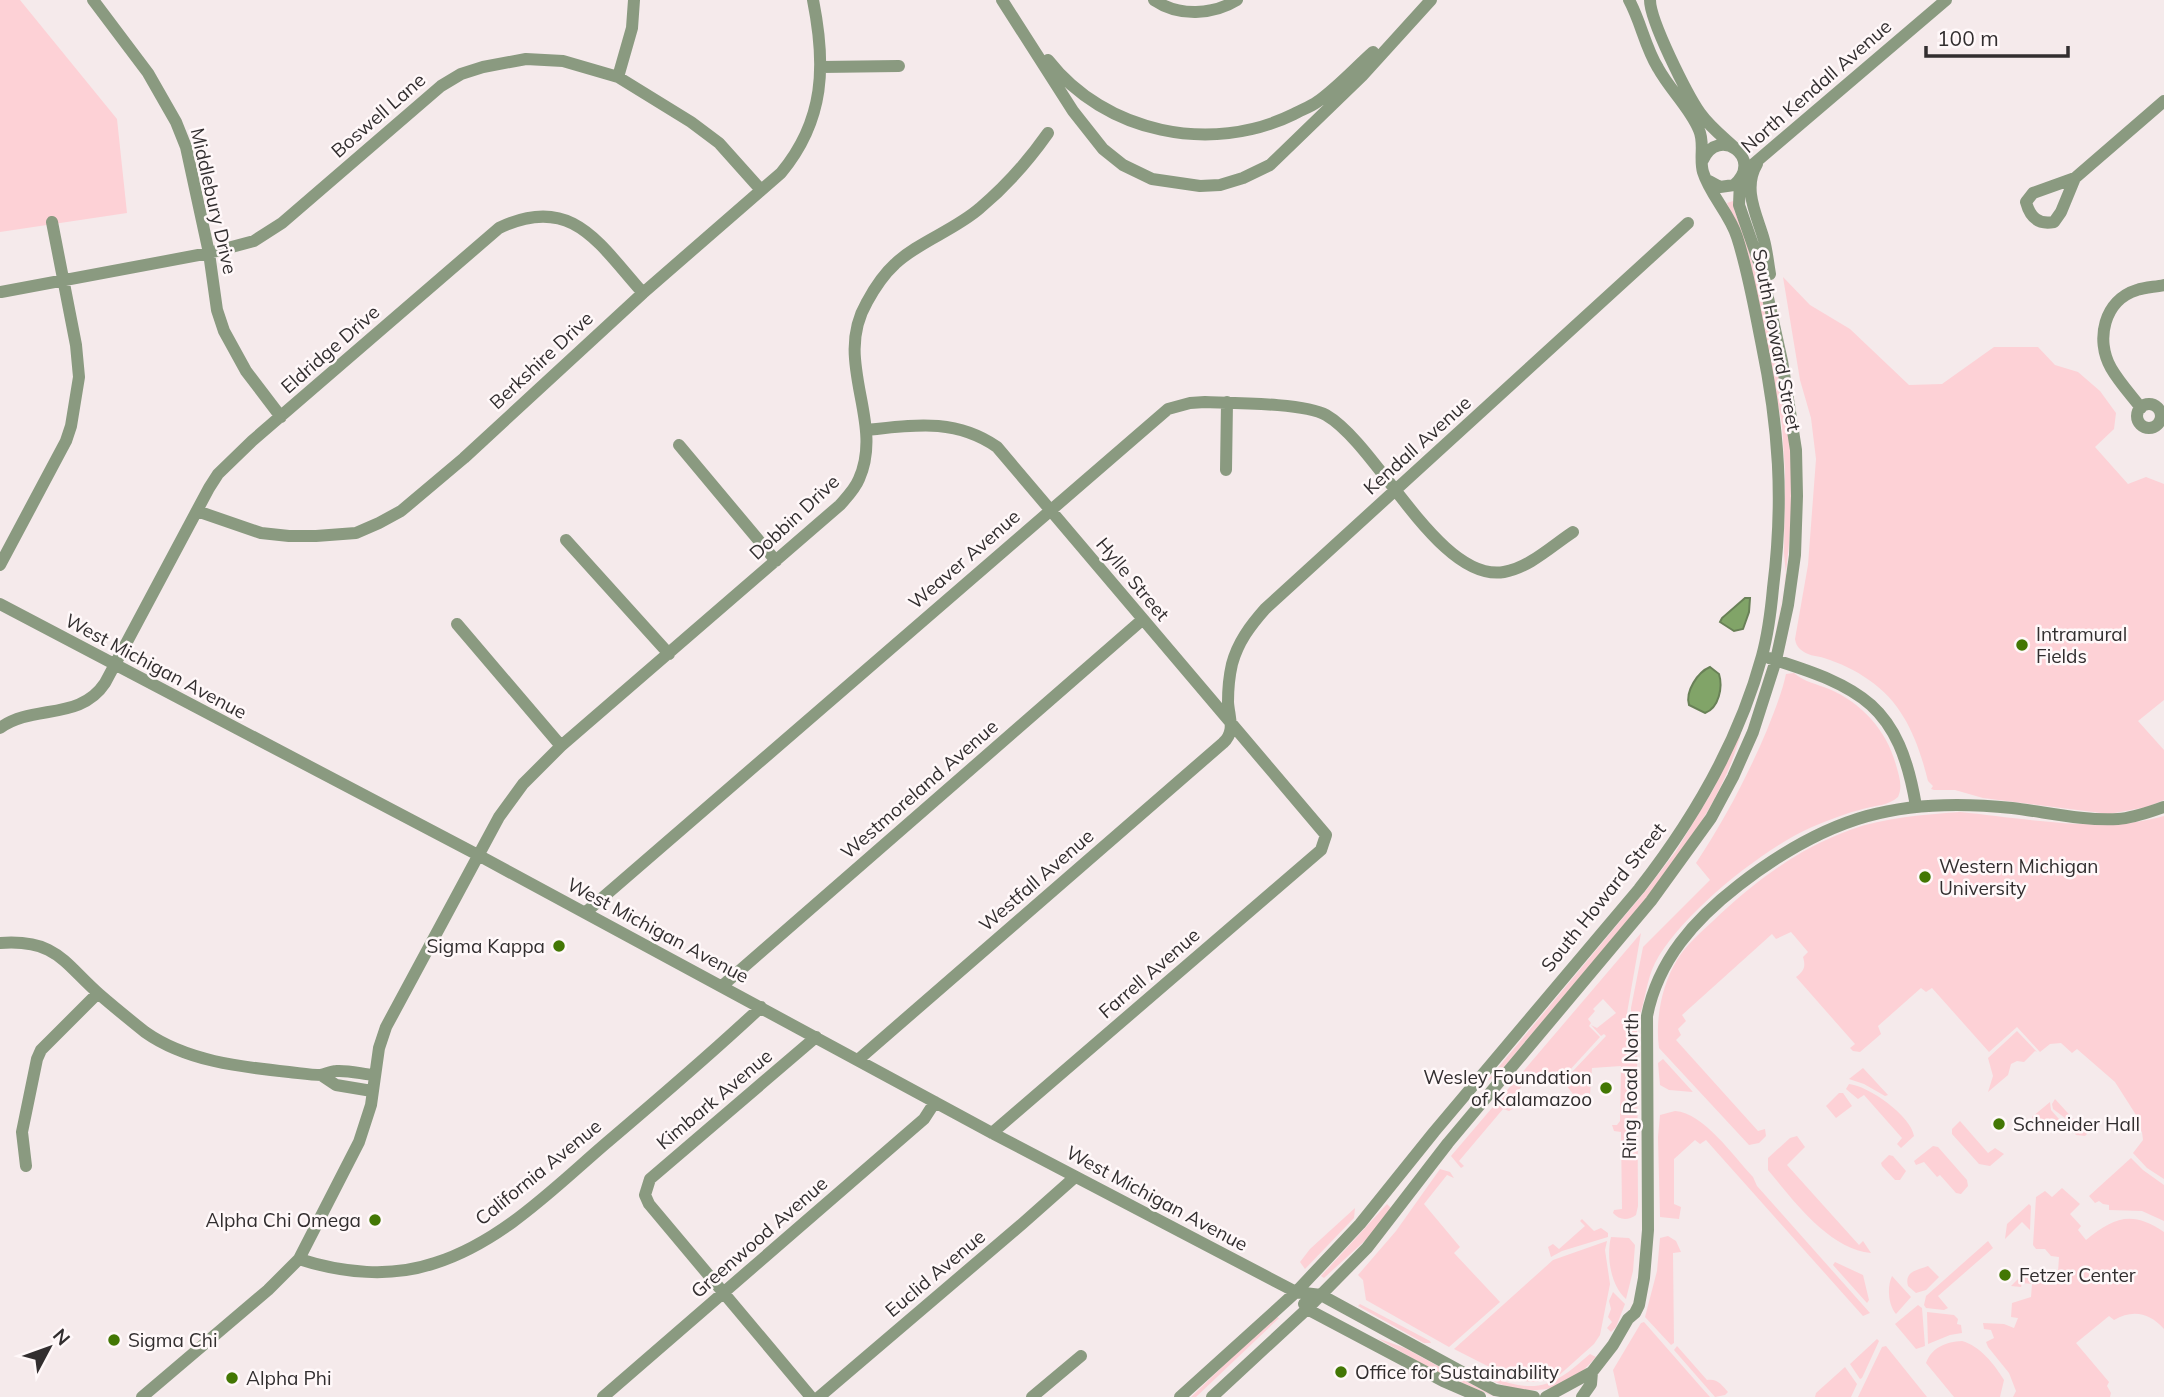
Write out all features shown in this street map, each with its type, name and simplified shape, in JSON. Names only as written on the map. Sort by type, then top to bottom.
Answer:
[{"type":"street","points":[[618,77],[632,28],[634,0]]},
{"type":"street","name":"Berkshire Drive","points":[[197,511],[261,533],[316,536],[356,533],[401,511],[464,458],[643,293],[780,173],[803,141],[814,112],[821,67],[820,33],[813,0]]},
{"type":"street","points":[[1154,0],[1161,5],[1193,13],[1225,8],[1237,0]]},
{"type":"street","points":[[1003,2],[1060,75],[1087,98],[1116,115],[1147,126],[1176,133],[1208,135],[1266,126],[1316,103],[1430,0]]},
{"type":"street","points":[[1003,2],[1073,111],[1103,149],[1123,166],[1152,179],[1200,186],[1220,185],[1243,178],[1270,164],[1362,76],[1430,0]]},
{"type":"street","points":[[1629,0],[1656,67],[1698,128],[1707,180],[1727,187],[1742,177],[1744,159],[1711,126],[1695,104],[1654,21],[1650,0]]},
{"type":"street","name":"North Kendall Avenue","points":[[1742,177],[1946,0]]},
{"type":"street","name":"Middlebury Drive","points":[[101,3],[165,98],[176,122],[186,147],[209,253],[217,310],[224,331],[246,371],[281,417]]},
{"type":"street","name":"Boswell Lane","points":[[1,292],[209,253],[254,241],[268,234],[441,86],[461,74],[505,61],[563,61],[618,77],[680,115],[719,143],[761,190]]},
{"type":"street","points":[[821,67],[899,66]]},
{"type":"street","points":[[2075,178],[2164,101]]},
{"type":"street","name":"Dobbin Drive","points":[[142,1397],[268,1290],[299,1259],[359,1142],[371,1105],[379,1048],[386,1027],[510,799],[561,746],[840,505],[855,486],[865,457],[866,430],[854,365],[854,338],[866,304],[895,264],[980,209],[1048,134]]},
{"type":"street","points":[[1703,161],[1705,154],[1716,146],[1722,144],[1735,148]]},
{"type":"street","points":[[1759,162],[1752,172],[1750,191],[1765,245],[1782,361]]},
{"type":"street","name":"South Howard Street","points":[[1212,1397],[1307,1309],[1367,1248],[1448,1143],[1677,868],[1711,818],[1753,732],[1776,660],[1788,605],[1795,555],[1797,496],[1796,450],[1782,361],[1762,271],[1738,205],[1742,177]]},
{"type":"street","name":"South Howard Street","points":[[1180,1397],[1296,1292],[1360,1224],[1667,852],[1695,809],[1741,714],[1762,656],[1778,551],[1778,443],[1770,386],[1745,265],[1732,225],[1707,180]]},
{"type":"street","name":"Eldridge Drive","points":[[0,728],[16,719],[66,710],[89,701],[105,683],[218,474],[499,228],[526,217],[553,217],[578,225],[643,293]]},
{"type":"street","points":[[0,565],[65,441],[71,426],[77,394],[79,362],[52,222]]},
{"type":"street","name":"Kendall Avenue","points":[[1232,726],[1229,685],[1235,652],[1265,608],[1688,223]]},
{"type":"street","points":[[2141,408],[2110,366],[2104,349],[2105,319],[2116,303],[2129,293],[2164,285]]},
{"type":"street","points":[[1226,470],[1227,402]]},
{"type":"street","name":"Weaver Avenue","points":[[586,912],[1168,409],[1190,403],[1227,402],[1316,410],[1326,415],[1355,438],[1395,491],[1446,547],[1476,569],[1497,573],[1516,569],[1573,532]]},
{"type":"street","name":"Hylle Street","points":[[866,430],[924,424],[973,433],[997,447],[1232,726],[1319,824],[1326,839]]},
{"type":"street","points":[[679,445],[776,561]]},
{"type":"street","points":[[566,540],[669,654]]},
{"type":"street","name":"West Michigan Avenue","points":[[0,604],[586,912],[992,1133],[1296,1292],[1321,1295],[1495,1390],[1534,1397]]},
{"type":"street","name":"Westmoreland Avenue","points":[[722,986],[1142,620]]},
{"type":"street","points":[[457,624],[561,746]]},
{"type":"street","points":[[1762,656],[1847,686],[1877,708],[1901,746],[1913,785],[1916,806]]},
{"type":"street","name":"Westfall Avenue","points":[[859,1059],[1223,743],[1232,726]]},
{"type":"street","name":"Ring Road North","points":[[1546,1397],[1592,1372],[1613,1345],[1628,1319],[1635,1313],[1644,1278],[1648,1230],[1647,1016],[1657,982],[1669,958],[1683,937],[1720,900],[1792,846],[1850,821],[1879,812],[1916,806],[2003,807],[2117,819],[2164,807]]},
{"type":"street","name":"Farrell Avenue","points":[[992,1133],[1321,850],[1326,839]]},
{"type":"street","points":[[0,943],[36,945],[54,952],[69,962],[98,993],[146,1032],[189,1053],[259,1069],[321,1075],[337,1070],[374,1075]]},
{"type":"street","points":[[26,1166],[22,1132],[37,1059],[41,1050],[98,993]]},
{"type":"street","name":"California Avenue","points":[[299,1259],[351,1271],[390,1272],[435,1263],[477,1245],[548,1193],[761,1007]]},
{"type":"street","name":"Kimbark Avenue","points":[[722,1294],[649,1204],[645,1195],[650,1179],[816,1037]]},
{"type":"street","points":[[321,1075],[336,1085],[372,1091]]},
{"type":"street","name":"Greenwood Avenue","points":[[603,1397],[924,1119],[935,1102]]},
{"type":"street","name":"Euclid Avenue","points":[[819,1397],[1075,1177]]},
{"type":"street","points":[[1385,1192],[1401,1205]]},
{"type":"street","name":"West Michigan Avenue","points":[[1296,1292],[1307,1309],[1443,1381],[1480,1397]]},
{"type":"street","points":[[722,1294],[811,1397]]},
{"type":"street","points":[[1032,1397],[1081,1356]]},
{"type":"street","name":"Ring Road North","points":[[1582,1397],[1591,1384],[1592,1372]]},
{"type":"shaded area","points":[[0,0],[20,0],[117,119],[127,213],[0,232]]},
{"type":"shaded area","points":[[1733,201],[1763,301],[1786,419],[1790,448],[1791,497],[1786,573],[1782,425],[1750,262],[1741,232],[1727,203]]},
{"type":"shaded area","points":[[1783,277],[1810,305],[1850,329],[1909,385],[1942,384],[1994,347],[2038,347],[2055,365],[2078,372],[2100,391],[2116,413],[2114,429],[2095,447],[2128,484],[2146,477],[2164,484],[2164,700],[2138,721],[2164,750],[2164,800],[2147,807],[2109,814],[1983,798],[1955,790],[1931,789],[1933,786],[1928,781],[1908,724],[1892,700],[1858,673],[1836,662],[1806,653],[1798,646],[1795,639],[1808,565],[1816,459],[1811,418],[1800,380]]},
{"type":"shaded area","points":[[1745,598],[1750,598],[1749,612],[1743,629],[1734,631],[1720,622]]},
{"type":"shaded area","points":[[1710,667],[1719,674],[1720,691],[1714,707],[1705,713],[1689,705],[1688,700],[1694,683],[1701,673]]},
{"type":"shaded area","points":[[1794,673],[1852,702],[1880,730],[1896,765],[1900,781],[1898,797],[1886,804],[1850,813],[1792,837],[1724,885],[1667,944],[1655,963],[1636,1024],[1631,1016],[1631,1008],[1643,947],[1710,880],[1696,863],[1751,765],[1767,730],[1786,674]]},
{"type":"shaded area","points":[[1742,729],[1720,789],[1687,844],[1627,921],[1504,1067],[1487,1081],[1676,851],[1713,790]]},
{"type":"shaded area","points":[[1960,812],[2090,824],[2116,824],[2164,816],[2164,1179],[2147,1168],[2133,1153],[2143,1140],[2142,1132],[2134,1123],[2138,1118],[2115,1082],[2077,1049],[2072,1053],[2061,1043],[2050,1044],[2040,1052],[2017,1027],[1989,1052],[1932,988],[1926,992],[1921,988],[1878,1026],[1881,1034],[1860,1052],[1853,1051],[1850,1048],[1855,1044],[1796,977],[1804,968],[1803,957],[1808,952],[1791,932],[1776,939],[1772,934],[1682,1015],[1686,1021],[1678,1029],[1681,1035],[1676,1040],[1758,1131],[1765,1129],[1766,1136],[1759,1143],[1749,1145],[1659,1048],[1661,1002],[1667,980],[1677,960],[1698,935],[1760,881],[1794,857],[1850,830],[1890,819]]},
{"type":"shaded area","points":[[1641,933],[1627,1013],[1637,1030],[1636,1215],[1624,1219],[1613,1213],[1614,1210],[1622,1209],[1621,1132],[1614,1131],[1612,1125],[1617,1125],[1620,1121],[1621,1066],[1592,1068],[1590,1095],[1573,1094],[1566,1085],[1571,1073],[1606,1036],[1601,1036],[1591,1025],[1597,1028],[1616,1013],[1603,999],[1588,1019],[1591,1023],[1589,1026],[1600,1037],[1558,1083],[1548,1072],[1542,1077],[1534,1072],[1512,1098],[1516,1103],[1514,1108],[1509,1111],[1503,1109],[1459,1161],[1464,1166],[1461,1168],[1451,1156]]},
{"type":"shaded area","points":[[2017,1031],[2037,1052],[2024,1062],[2011,1064],[2008,1075],[1988,1092],[1993,1076],[1988,1058]]},
{"type":"shaded area","points":[[1663,1059],[1693,1092],[1669,1090],[1660,1085],[1658,1063]]},
{"type":"shaded area","points":[[1863,1068],[1888,1095],[1849,1079]]},
{"type":"shaded area","points":[[1849,1084],[1867,1090],[1888,1103],[1905,1120],[1914,1136],[1901,1148],[1897,1144],[1902,1138],[1864,1095],[1858,1099],[1846,1089]]},
{"type":"shaded area","points":[[1839,1093],[1843,1093],[1852,1106],[1836,1118],[1826,1106]]},
{"type":"shaded area","points":[[2055,1099],[2087,1134],[2085,1136],[2076,1135],[2065,1118],[2053,1109]]},
{"type":"shaded area","points":[[2050,1102],[2051,1110],[2066,1127],[2060,1132],[2053,1124],[2045,1131],[2032,1117]]},
{"type":"shaded area","points":[[1675,1111],[1697,1119],[1717,1137],[1870,1313],[1863,1316],[1706,1140],[1700,1144],[1695,1140],[1674,1159],[1674,1204],[1681,1207],[1679,1219],[1660,1217],[1660,1115]]},
{"type":"shaded area","points":[[1960,1121],[1988,1153],[1995,1148],[2004,1154],[1990,1166],[1979,1164],[1952,1134],[1952,1129]]},
{"type":"shaded area","points":[[1797,1136],[1805,1147],[1787,1165],[1859,1245],[1863,1241],[1871,1253],[1856,1250],[1827,1233],[1768,1170],[1768,1158],[1790,1138]]},
{"type":"shaded area","points":[[1933,1146],[1938,1147],[1967,1180],[1968,1186],[1961,1194],[1956,1193],[1940,1175],[1937,1177],[1924,1162],[1916,1165],[1914,1161]]},
{"type":"shaded area","points":[[1889,1155],[1906,1171],[1900,1180],[1895,1180],[1882,1166],[1881,1163]]},
{"type":"shaded area","points":[[2131,1158],[2164,1185],[2164,1221],[2142,1211],[2109,1210],[2109,1205],[2099,1201],[2095,1203],[2089,1196]]},
{"type":"shaded area","points":[[1440,1169],[1450,1172],[1454,1178],[1447,1175],[1424,1204],[1460,1247],[1454,1253],[1500,1302],[1449,1347],[1366,1300],[1363,1280],[1358,1275],[1396,1231]]},
{"type":"shaded area","points":[[2062,1188],[2080,1204],[2070,1214],[2081,1226],[2078,1230],[2086,1240],[2106,1226],[2124,1219],[2142,1221],[2164,1232],[2164,1329],[2153,1319],[2141,1314],[2114,1320],[2109,1316],[2076,1343],[2109,1382],[2107,1386],[2110,1397],[2013,1397],[2016,1391],[2009,1373],[1988,1347],[1986,1342],[1994,1338],[1991,1330],[1984,1329],[1983,1323],[2004,1324],[2014,1328],[2018,1318],[2011,1317],[2012,1303],[2031,1297],[2032,1284],[2011,1286],[2020,1277],[2043,1278],[2050,1272],[2058,1272],[2059,1257],[2051,1256],[2045,1249],[2036,1249],[2033,1245],[2036,1197],[2045,1191],[2052,1197]]},
{"type":"shaded area","points":[[1387,1204],[1391,1208],[1370,1236],[1324,1278],[1321,1276]]},
{"type":"shaded area","points":[[2029,1204],[2030,1230],[2022,1222],[2005,1239],[2007,1224]]},
{"type":"shaded area","points":[[1355,1208],[1354,1218],[1305,1269],[1300,1262],[1310,1249]]},
{"type":"shaded area","points":[[1582,1219],[1594,1231],[1601,1228],[1608,1233],[1608,1237],[1551,1257],[1548,1247],[1553,1244],[1559,1249],[1585,1226],[1580,1221]]},
{"type":"shaded area","points":[[1668,1236],[1676,1241],[1681,1252],[1673,1253],[1674,1343],[1671,1345],[1645,1317],[1657,1271],[1660,1238]]},
{"type":"shaded area","points":[[1611,1237],[1629,1238],[1635,1245],[1633,1271],[1626,1299],[1617,1287],[1611,1271]]},
{"type":"shaded area","points":[[1607,1241],[1605,1250],[1610,1284],[1600,1335],[1594,1344],[1556,1378],[1534,1382],[1515,1380],[1454,1349],[1553,1260]]},
{"type":"shaded area","points":[[1988,1241],[1993,1248],[1938,1296],[1948,1308],[1926,1308],[1926,1296]]},
{"type":"shaded area","points":[[1835,1262],[1863,1275],[1869,1300],[1867,1303],[1833,1265]]},
{"type":"shaded area","points":[[1928,1266],[1939,1277],[1926,1290],[1916,1293],[1908,1286],[1908,1277]]},
{"type":"shaded area","points":[[1892,1276],[1911,1297],[1896,1314],[1889,1295]]},
{"type":"shaded area","points":[[1613,1292],[1625,1304],[1616,1327],[1611,1332],[1607,1328],[1612,1322],[1608,1317],[1611,1309],[1609,1301]]},
{"type":"shaded area","points":[[1360,1304],[1431,1343],[1424,1343],[1358,1306]]},
{"type":"shaded area","points":[[1918,1305],[1922,1308],[1925,1346],[1916,1349],[1895,1324]]},
{"type":"shaded area","points":[[1927,1312],[1954,1315],[1958,1319],[1957,1324],[1961,1325],[1962,1333],[1928,1344]]},
{"type":"shaded area","points":[[1275,1316],[1279,1318],[1196,1397],[1191,1397]]},
{"type":"shaded area","points":[[1644,1322],[1710,1397],[1619,1397],[1613,1370]]},
{"type":"shaded area","points":[[1377,1338],[1405,1348],[1495,1397],[1435,1371]]},
{"type":"shaded area","points":[[1877,1339],[1879,1341],[1860,1379],[1850,1364]]},
{"type":"shaded area","points":[[1962,1341],[1981,1351],[2000,1374],[2004,1380],[2000,1397],[1954,1397],[1926,1363],[1940,1346]]},
{"type":"shaded area","points":[[1677,1346],[1707,1380],[1716,1381],[1728,1392],[1715,1397],[1674,1350]]},
{"type":"shaded area","points":[[1886,1346],[1927,1397],[1858,1397],[1882,1347]]},
{"type":"shaded area","points":[[1590,1354],[1596,1357],[1583,1370],[1565,1383],[1554,1387],[1521,1389],[1488,1378],[1522,1386],[1544,1384],[1563,1376]]},
{"type":"shaded area","points":[[1845,1367],[1857,1384],[1851,1397],[1815,1397],[1816,1393]]},
{"type":"place","name":"Intramural Fields","points":[[2022,645]]},
{"type":"place","name":"Western Michigan University","points":[[1925,877]]},
{"type":"place","name":"Sigma Kappa","points":[[559,946]]},
{"type":"place","name":"Wesley Foundation of Kalamazoo","points":[[1606,1088]]},
{"type":"place","name":"Schneider Hall","points":[[1999,1124]]},
{"type":"place","name":"Alpha Chi Omega","points":[[375,1220]]},
{"type":"place","name":"Fetzer Center","points":[[2005,1275]]},
{"type":"place","name":"Sigma Chi","points":[[114,1340]]},
{"type":"place","name":"Office for Sustainability","points":[[1341,1372]]},
{"type":"place","name":"Alpha Phi","points":[[232,1378]]}]
